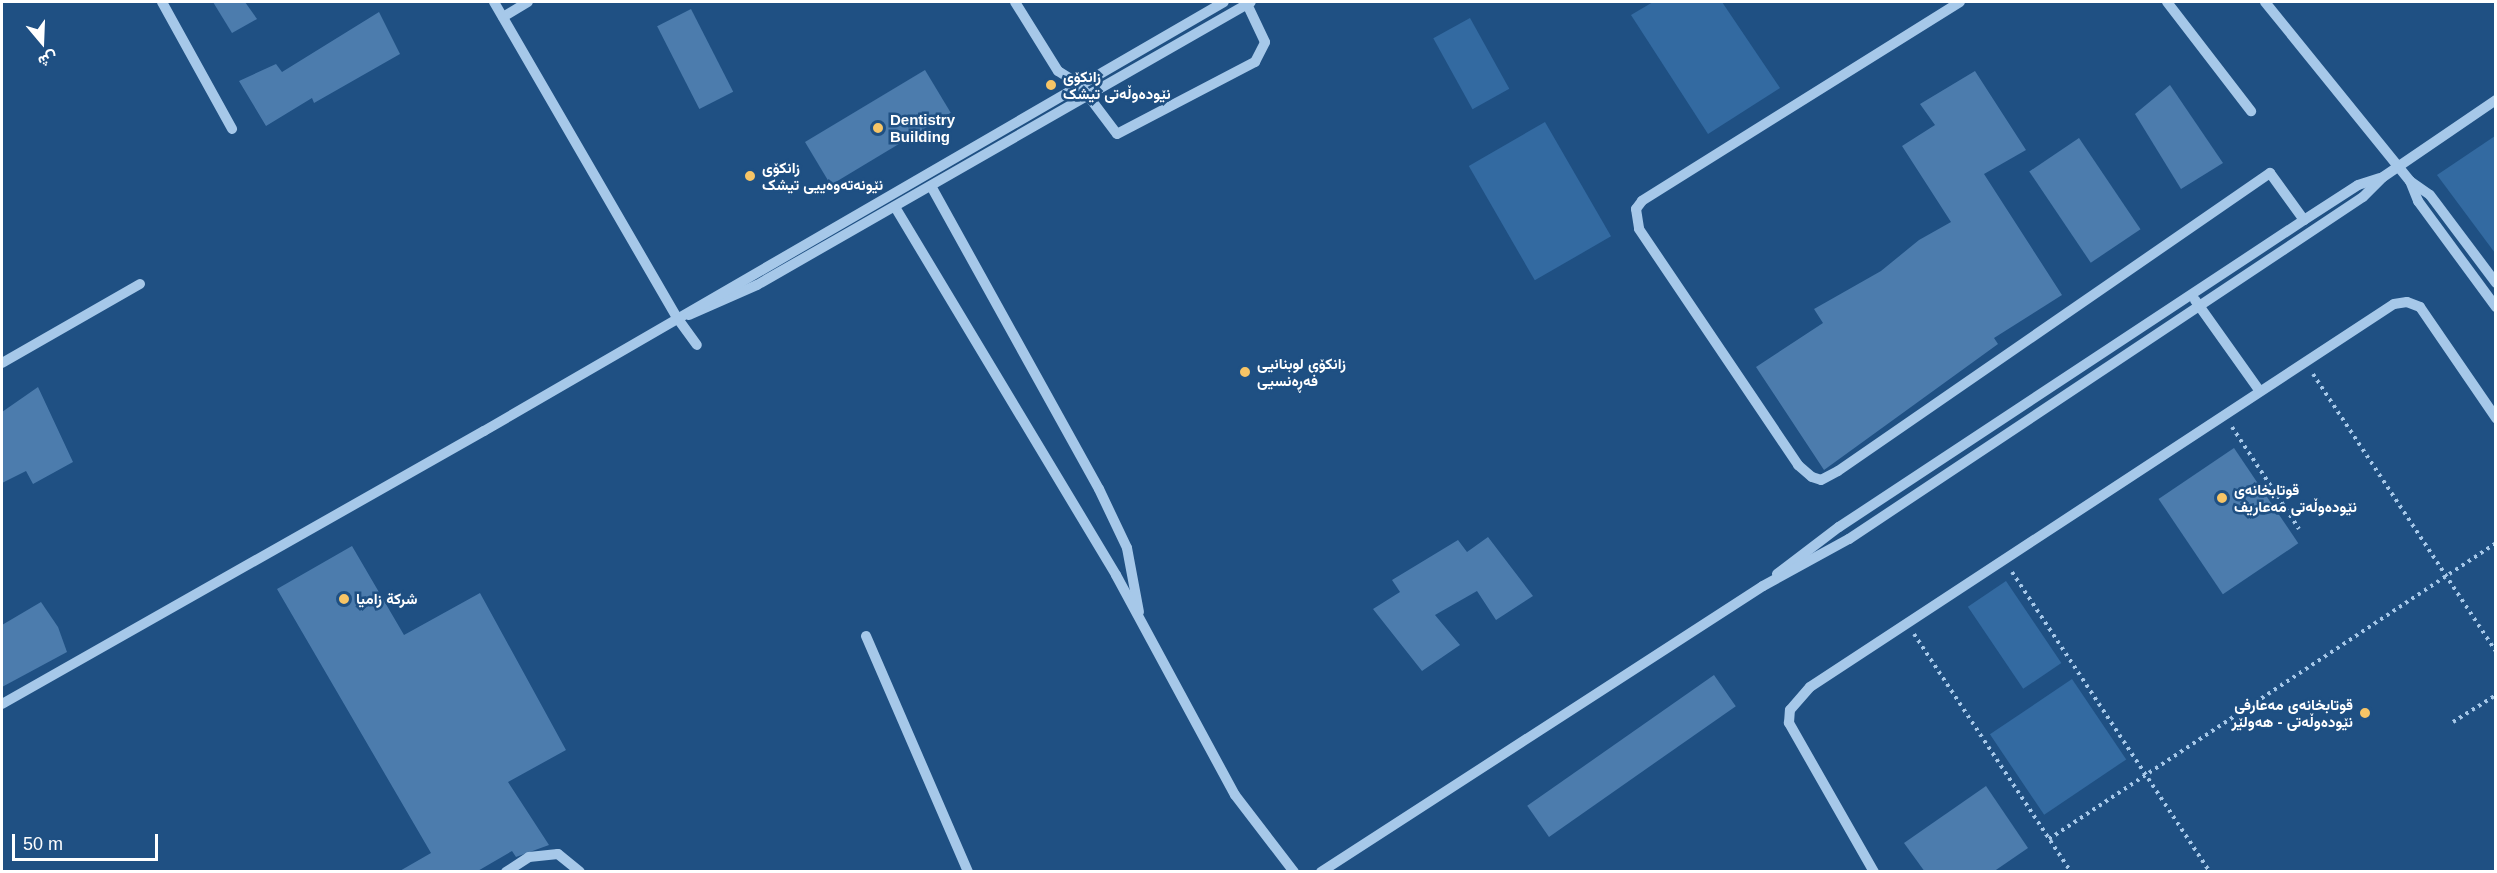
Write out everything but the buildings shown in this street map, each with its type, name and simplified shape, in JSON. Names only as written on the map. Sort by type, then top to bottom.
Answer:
[{"type":"street","points":[[162,2],[232,129]]},
{"type":"street","points":[[494,2],[678,319],[697,345]]},
{"type":"street","points":[[503,17],[528,2]]},
{"type":"street","points":[[678,319],[738,295],[1089,97],[1249,3],[1264,42],[1255,62],[1117,134],[1089,97],[1080,85],[1058,71],[1015,2]]},
{"type":"street","points":[[2,704],[678,319],[750,273],[1224,2]]},
{"type":"street","points":[[1960,2],[1642,201],[1636,209],[1640,229],[1798,465],[1812,477],[1821,480],[1838,471],[2270,173],[2304,220]]},
{"type":"street","points":[[2167,2],[2251,111]]},
{"type":"street","points":[[2265,2],[2397,167],[2409,181],[2430,195],[2496,283]]},
{"type":"street","points":[[1321,872],[1763,586],[1849,539],[2363,197],[2383,177],[2496,100]]},
{"type":"street","points":[[1763,586],[1839,527],[2304,220],[2358,185],[2383,177]]},
{"type":"street","points":[[2409,181],[2418,201],[2496,307]]},
{"type":"street","points":[[931,186],[1099,489],[1127,548],[1139,618]]},
{"type":"street","points":[[895,207],[1139,618],[1235,795],[1294,872]]},
{"type":"street","points":[[2,363],[140,284]]},
{"type":"street","points":[[2192,295],[2259,390]]},
{"type":"street","points":[[1874,872],[1789,723],[1790,710],[1810,687],[2259,390],[2394,304],[2407,302],[2420,307],[2496,418]]},
{"type":"street","points":[[866,636],[968,872]]},
{"type":"street","points":[[506,872],[529,857],[558,854],[580,872]]},
{"type":"path","points":[[2304,361],[2496,652]]},
{"type":"path","points":[[2224,414],[2299,529]]},
{"type":"path","points":[[2049,839],[2496,543]]},
{"type":"path","points":[[2004,560],[2210,872]]},
{"type":"path","points":[[1907,624],[2071,872]]},
{"type":"path","points":[[2453,722],[2496,695]]},
{"type":"shaded area","points":[[1653,2],[1722,2],[1780,88],[1708,134],[1631,15]]},
{"type":"shaded area","points":[[1470,18],[1509,89],[1473,109],[1433,38]]},
{"type":"shaded area","points":[[1545,122],[1611,236],[1535,280],[1469,166]]},
{"type":"shaded area","points":[[2495,136],[2495,253],[2437,175]]},
{"type":"shaded area","points":[[2006,581],[2061,663],[2023,689],[1968,607]]},
{"type":"shaded area","points":[[2072,679],[2126,759],[2044,815],[1990,734]]},
{"type":"place","name":"زانکۆی نێودەوڵەتی تیشک","points":[[1051,85]]},
{"type":"place","name":"Dentistry Building","points":[[878,128]]},
{"type":"place","name":"زانکۆی نێونەتەوەییی تیشک","points":[[750,176]]},
{"type":"place","name":"زانکۆی لوبنانیی فەڕەنسیی","points":[[1245,372]]},
{"type":"place","name":"قوتابخانەی نێودەوڵەتی مەعاریف","points":[[2222,498]]},
{"type":"place","name":"شركة زاميا","points":[[344,599]]},
{"type":"place","name":"قوتابخانەی مەعارفی نێودەوڵەتی - هەولێر","points":[[2365,713]]}]
